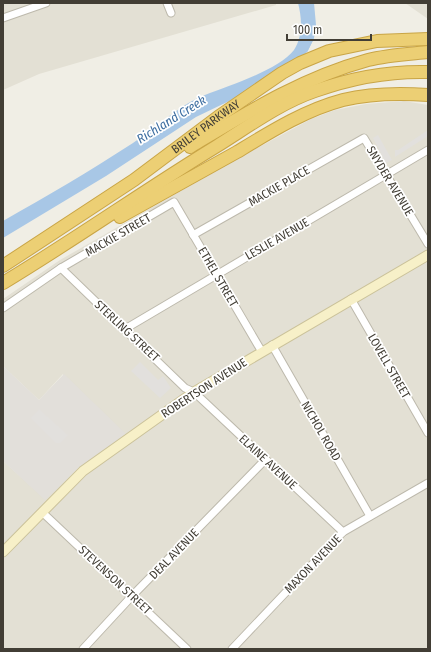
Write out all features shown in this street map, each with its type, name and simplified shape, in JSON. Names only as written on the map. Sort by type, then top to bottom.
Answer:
[{"type":"highway","name":"BRILEY PARKWAY","points":[[3,266],[134,180],[218,117],[282,73],[329,51],[377,41],[428,39]]},
{"type":"highway","points":[[134,180],[288,89],[327,73],[369,60],[428,52]]},
{"type":"highway","points":[[396,56],[428,56]]},
{"type":"highway","name":"BRILEY PARKWAY","points":[[3,283],[40,261],[188,164],[291,102],[315,91],[354,80],[405,71],[428,72]]},
{"type":"highway","points":[[40,261],[275,130],[309,113],[342,101],[369,95],[398,93],[428,95]]},
{"type":"street","points":[[3,18],[46,3]]},
{"type":"street","points":[[167,3],[170,13]]},
{"type":"street","name":"SNYDER AVENUE","points":[[364,138],[428,244]]},
{"type":"street","name":"MACKIE PLACE","points":[[194,235],[364,138]]},
{"type":"street","name":"LESLIE AVENUE","points":[[125,329],[428,150]]},
{"type":"street","name":"ETHEL STREET","points":[[174,202],[262,352]]},
{"type":"street","name":"MACKIE STREET","points":[[3,308],[61,268],[174,202]]},
{"type":"street","name":"ROBERTSON AVENUE","points":[[3,552],[83,471],[194,392],[428,255]]},
{"type":"street","name":"STERLING STREET","points":[[61,268],[185,388],[194,392]]},
{"type":"street","name":"LOVELL STREET","points":[[351,299],[428,433]]},
{"type":"street","name":"NICHOL ROAD","points":[[272,346],[370,516]]},
{"type":"street","name":"ELAINE AVENUE","points":[[194,392],[343,532]]},
{"type":"street","name":"DEAL AVENUE","points":[[84,649],[132,596],[265,460]]},
{"type":"street","name":"MAXON AVENUE","points":[[232,649],[343,532],[428,483]]},
{"type":"street","name":"STEVENSON STREET","points":[[42,512],[187,649]]},
{"type":"shaded area","points":[[3,3],[276,3],[276,5],[39,74],[3,90]]},
{"type":"shaded area","points":[[405,3],[428,3],[428,19]]},
{"type":"shaded area","points":[[404,101],[428,105],[428,649],[3,649],[3,461],[45,499],[79,467],[63,374],[39,400],[3,366],[3,299],[60,260],[235,160],[311,119],[335,110],[366,104]]},
{"type":"shaded area","points":[[428,130],[428,136],[395,157],[395,150],[398,150]]},
{"type":"shaded area","points":[[378,135],[392,160],[386,163],[373,138]]},
{"type":"shaded area","points":[[140,362],[158,380],[163,376],[171,388],[160,398],[131,371]]},
{"type":"shaded area","points":[[3,366],[39,400],[64,374],[126,434],[79,467],[45,500],[3,461]]},
{"type":"shaded area","points":[[39,409],[68,435],[60,443],[56,443],[31,418]]},
{"type":"water","points":[[298,3],[314,3],[316,25],[314,38],[307,52],[291,65],[250,91],[196,117],[106,176],[3,238],[3,221],[117,153],[195,99],[252,77],[265,71],[287,57],[294,50],[299,39],[301,21]]},
{"type":"waterway","name":"Richland Creek","points":[[307,51],[313,39]]}]
